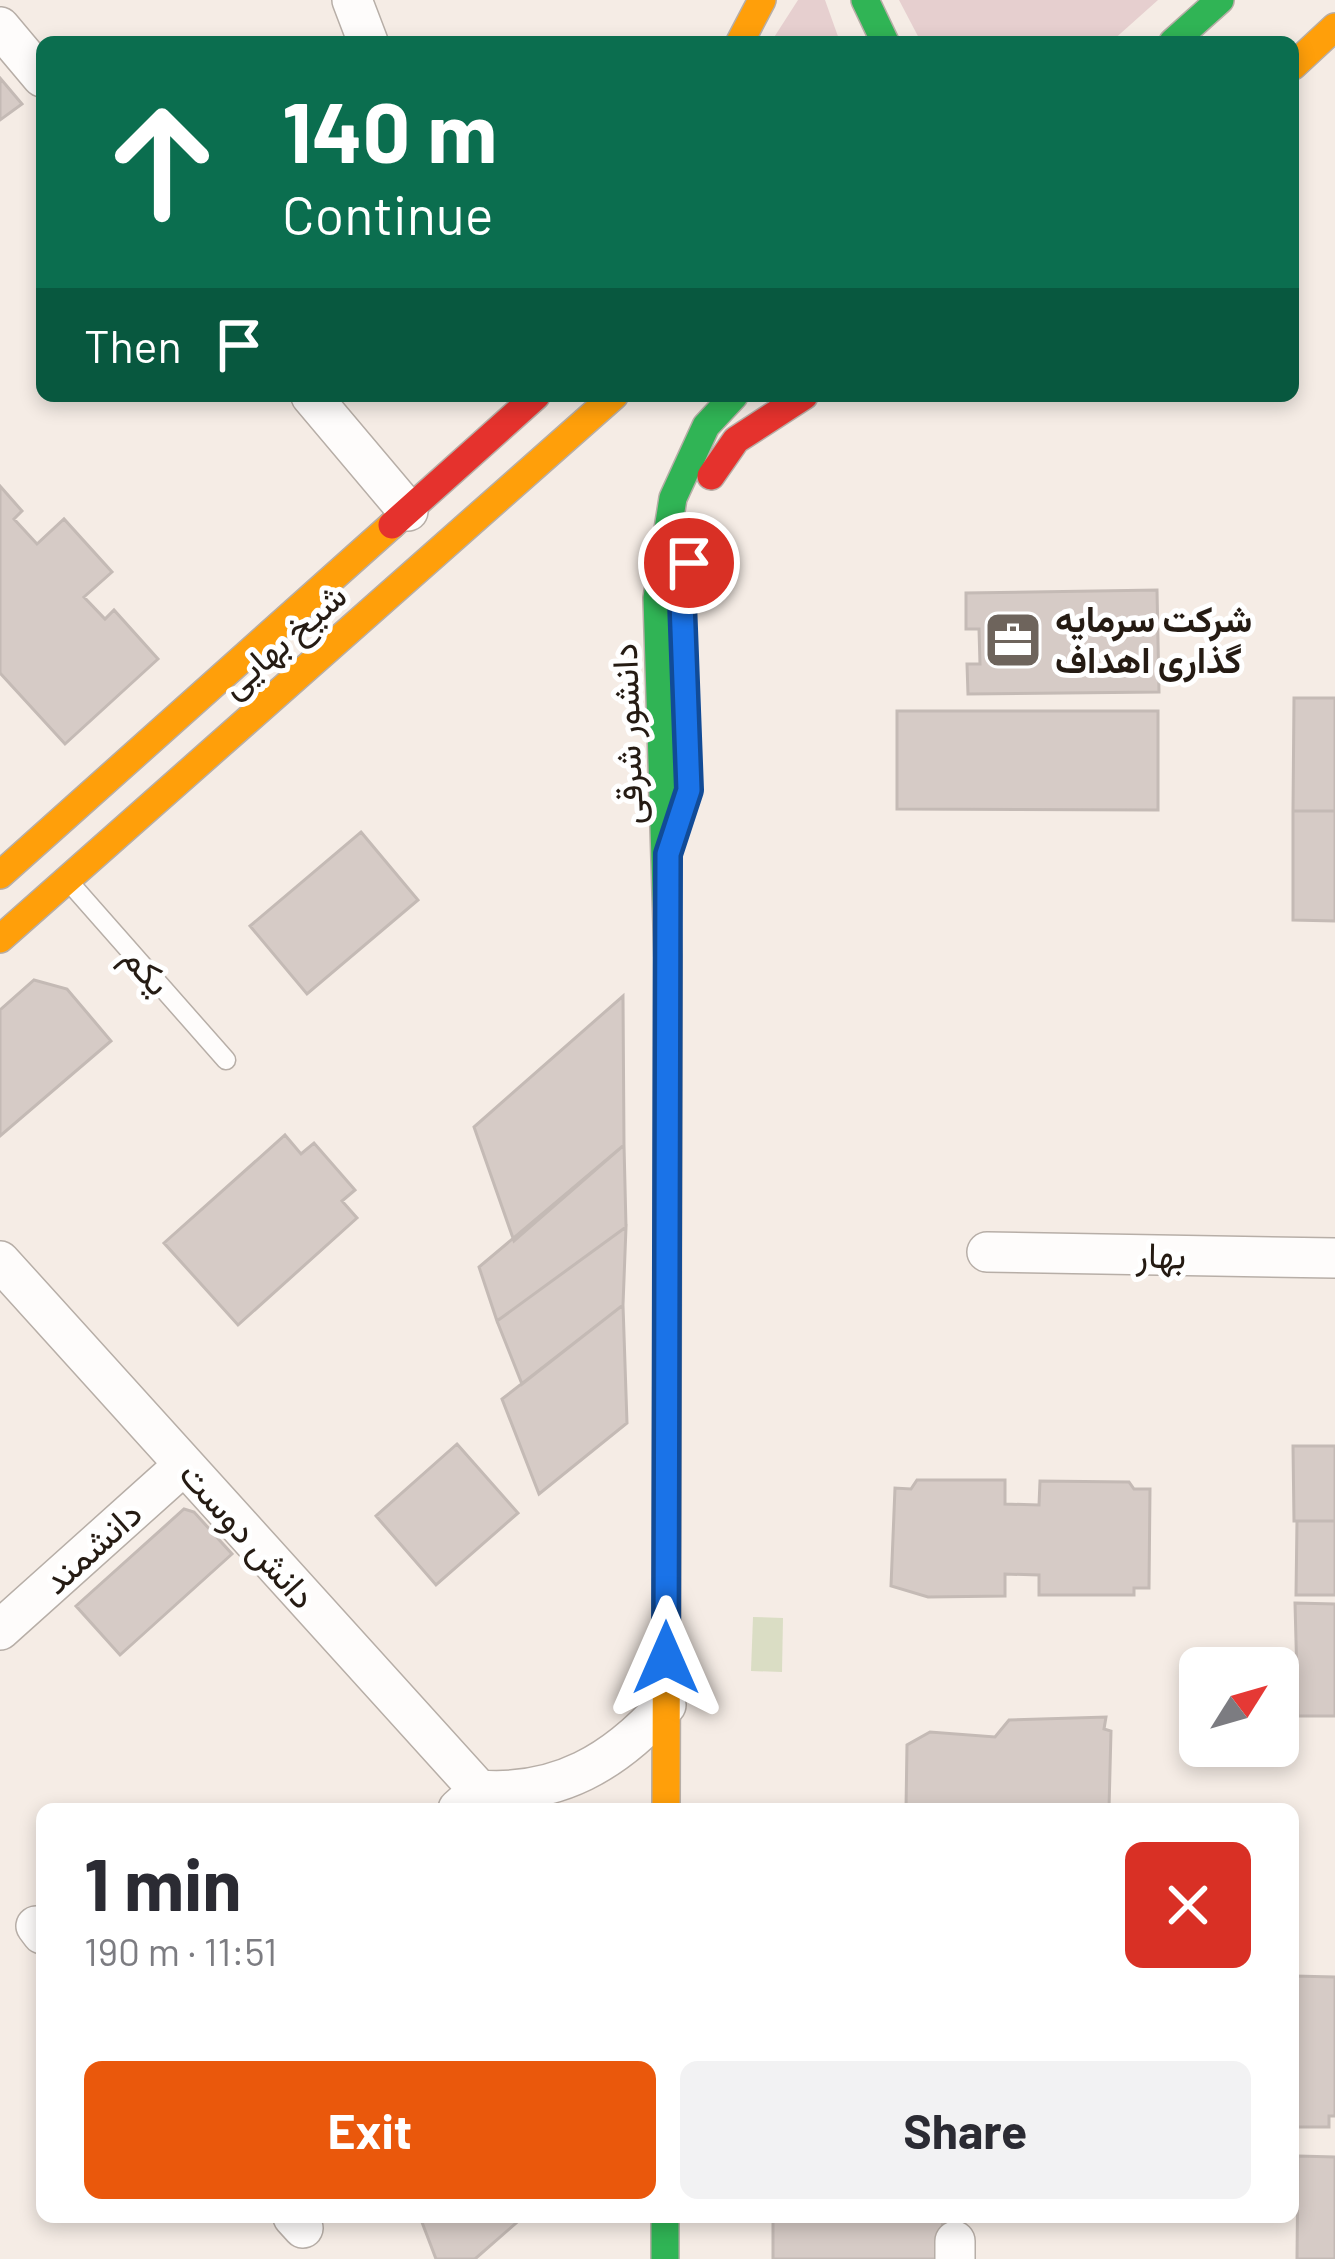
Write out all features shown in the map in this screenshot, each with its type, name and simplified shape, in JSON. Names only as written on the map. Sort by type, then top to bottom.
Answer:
[{"type":"main road","points":[[743,36],[763,0]]},
{"type":"main road","points":[[866,0],[882,36]]},
{"type":"main road","points":[[1180,36],[1220,0]]},
{"type":"main road","points":[[1299,60],[1335,27]]},
{"type":"main road","name":"شیخ بهایی","points":[[0,875],[529,402]]},
{"type":"main road","name":"شیخ بهایی","points":[[0,939],[607,402]]},
{"type":"main road","name":"دانشور شرقی","points":[[666,1803],[668,854],[657,598],[673,498],[706,426],[728,402]]},
{"type":"main road","points":[[668,854],[689,790],[682,602],[703,487],[736,440],[795,402]]},
{"type":"main road","points":[[665,2223],[665,2259]]},
{"type":"street","points":[[352,0],[366,36]]},
{"type":"street","points":[[0,27],[36,70]]},
{"type":"street","points":[[316,402],[408,511]]},
{"type":"street","name":"بهار","points":[[987,1252],[1335,1258]]},
{"type":"street","name":"دانش دوست","points":[[0,1261],[478,1803]]},
{"type":"street","name":"دانشمند","points":[[0,1630],[184,1465]]},
{"type":"street","points":[[478,1803],[552,1786],[592,1769],[636,1738],[666,1705]]},
{"type":"lane","name":"یکم","points":[[67,879],[226,1060]]},
{"type":"shaded area","points":[[798,0],[825,0],[838,36],[775,36]]},
{"type":"shaded area","points":[[899,0],[1158,0],[1118,36],[918,36]]},
{"type":"shaded area","points":[[753,1617],[783,1618],[782,1672],[751,1671]]},
{"type":"building","points":[[0,78],[22,104],[0,120]]},
{"type":"building","points":[[0,486],[22,511],[14,519],[37,544],[64,519],[112,572],[84,597],[105,619],[114,610],[158,659],[65,744],[0,673]]},
{"type":"building","points":[[1157,590],[1159,692],[968,694],[967,664],[980,664],[979,629],[966,629],[966,593]]},
{"type":"building","points":[[1294,698],[1335,698],[1335,811],[1293,811]]},
{"type":"building","points":[[897,711],[1158,711],[1158,810],[897,809]]},
{"type":"building","points":[[1293,811],[1335,811],[1335,921],[1293,920]]},
{"type":"building","points":[[361,832],[418,900],[307,994],[250,926]]},
{"type":"building","points":[[34,980],[67,989],[111,1041],[0,1136],[0,1010]]},
{"type":"building","points":[[623,996],[624,1145],[514,1241],[474,1127]]},
{"type":"building","points":[[285,1135],[301,1154],[314,1143],[355,1190],[342,1201],[357,1218],[238,1325],[164,1243]]},
{"type":"building","points":[[624,1145],[626,1227],[497,1321],[479,1267]]},
{"type":"building","points":[[626,1227],[623,1305],[522,1384],[497,1321]]},
{"type":"building","points":[[623,1305],[627,1423],[539,1494],[502,1399]]},
{"type":"building","points":[[457,1444],[518,1513],[436,1585],[376,1516]]},
{"type":"building","points":[[1293,1446],[1335,1446],[1335,1521],[1294,1521]]},
{"type":"building","points":[[917,1480],[1005,1480],[1005,1504],[1039,1505],[1040,1481],[1129,1482],[1134,1489],[1150,1489],[1149,1588],[1134,1588],[1134,1595],[1039,1595],[1039,1575],[1005,1574],[1005,1596],[928,1597],[891,1586],[895,1488],[911,1489]]},
{"type":"building","points":[[184,1509],[194,1512],[232,1554],[120,1655],[76,1606]]},
{"type":"building","points":[[1297,1521],[1335,1521],[1335,1595],[1296,1595]]},
{"type":"building","points":[[1295,1603],[1335,1604],[1335,1716],[1299,1716]]},
{"type":"building","points":[[1106,1717],[1104,1729],[1111,1731],[1109,1803],[906,1803],[907,1745],[930,1732],[995,1737],[1009,1720]]},
{"type":"building","points":[[1299,1976],[1335,1977],[1335,2116],[1329,2116],[1329,2127],[1299,2127]]},
{"type":"building","points":[[1299,2156],[1335,2157],[1335,2259],[1297,2259]]},
{"type":"building","points":[[422,2223],[516,2223],[475,2259],[436,2259]]},
{"type":"building","points":[[773,2223],[942,2223],[944,2259],[773,2259]]},
{"type":"traffic: fast","points":[[865,0],[882,36]]},
{"type":"traffic: fast","points":[[1180,36],[1220,0]]},
{"type":"traffic: fast","points":[[668,958],[657,598],[673,498],[706,426],[728,402]]},
{"type":"traffic: fast","points":[[665,2223],[665,2259]]},
{"type":"traffic: slow","points":[[743,36],[762,0]]},
{"type":"traffic: slow","points":[[1299,60],[1335,27]]},
{"type":"traffic: slow","points":[[0,939],[607,402]]},
{"type":"traffic: slow","points":[[0,875],[392,525]]},
{"type":"traffic: slow","points":[[666,1803],[668,958]]},
{"type":"traffic: jam","points":[[392,525],[529,402]]},
{"type":"traffic: jam","points":[[711,476],[736,440],[795,402]]},
{"type":"place","name":"شرکت سرمایه گذاری اهداف","points":[[1013,640]]},
{"type":"route","points":[[666,1658],[668,854],[689,790],[682,602],[689,563]]}]
